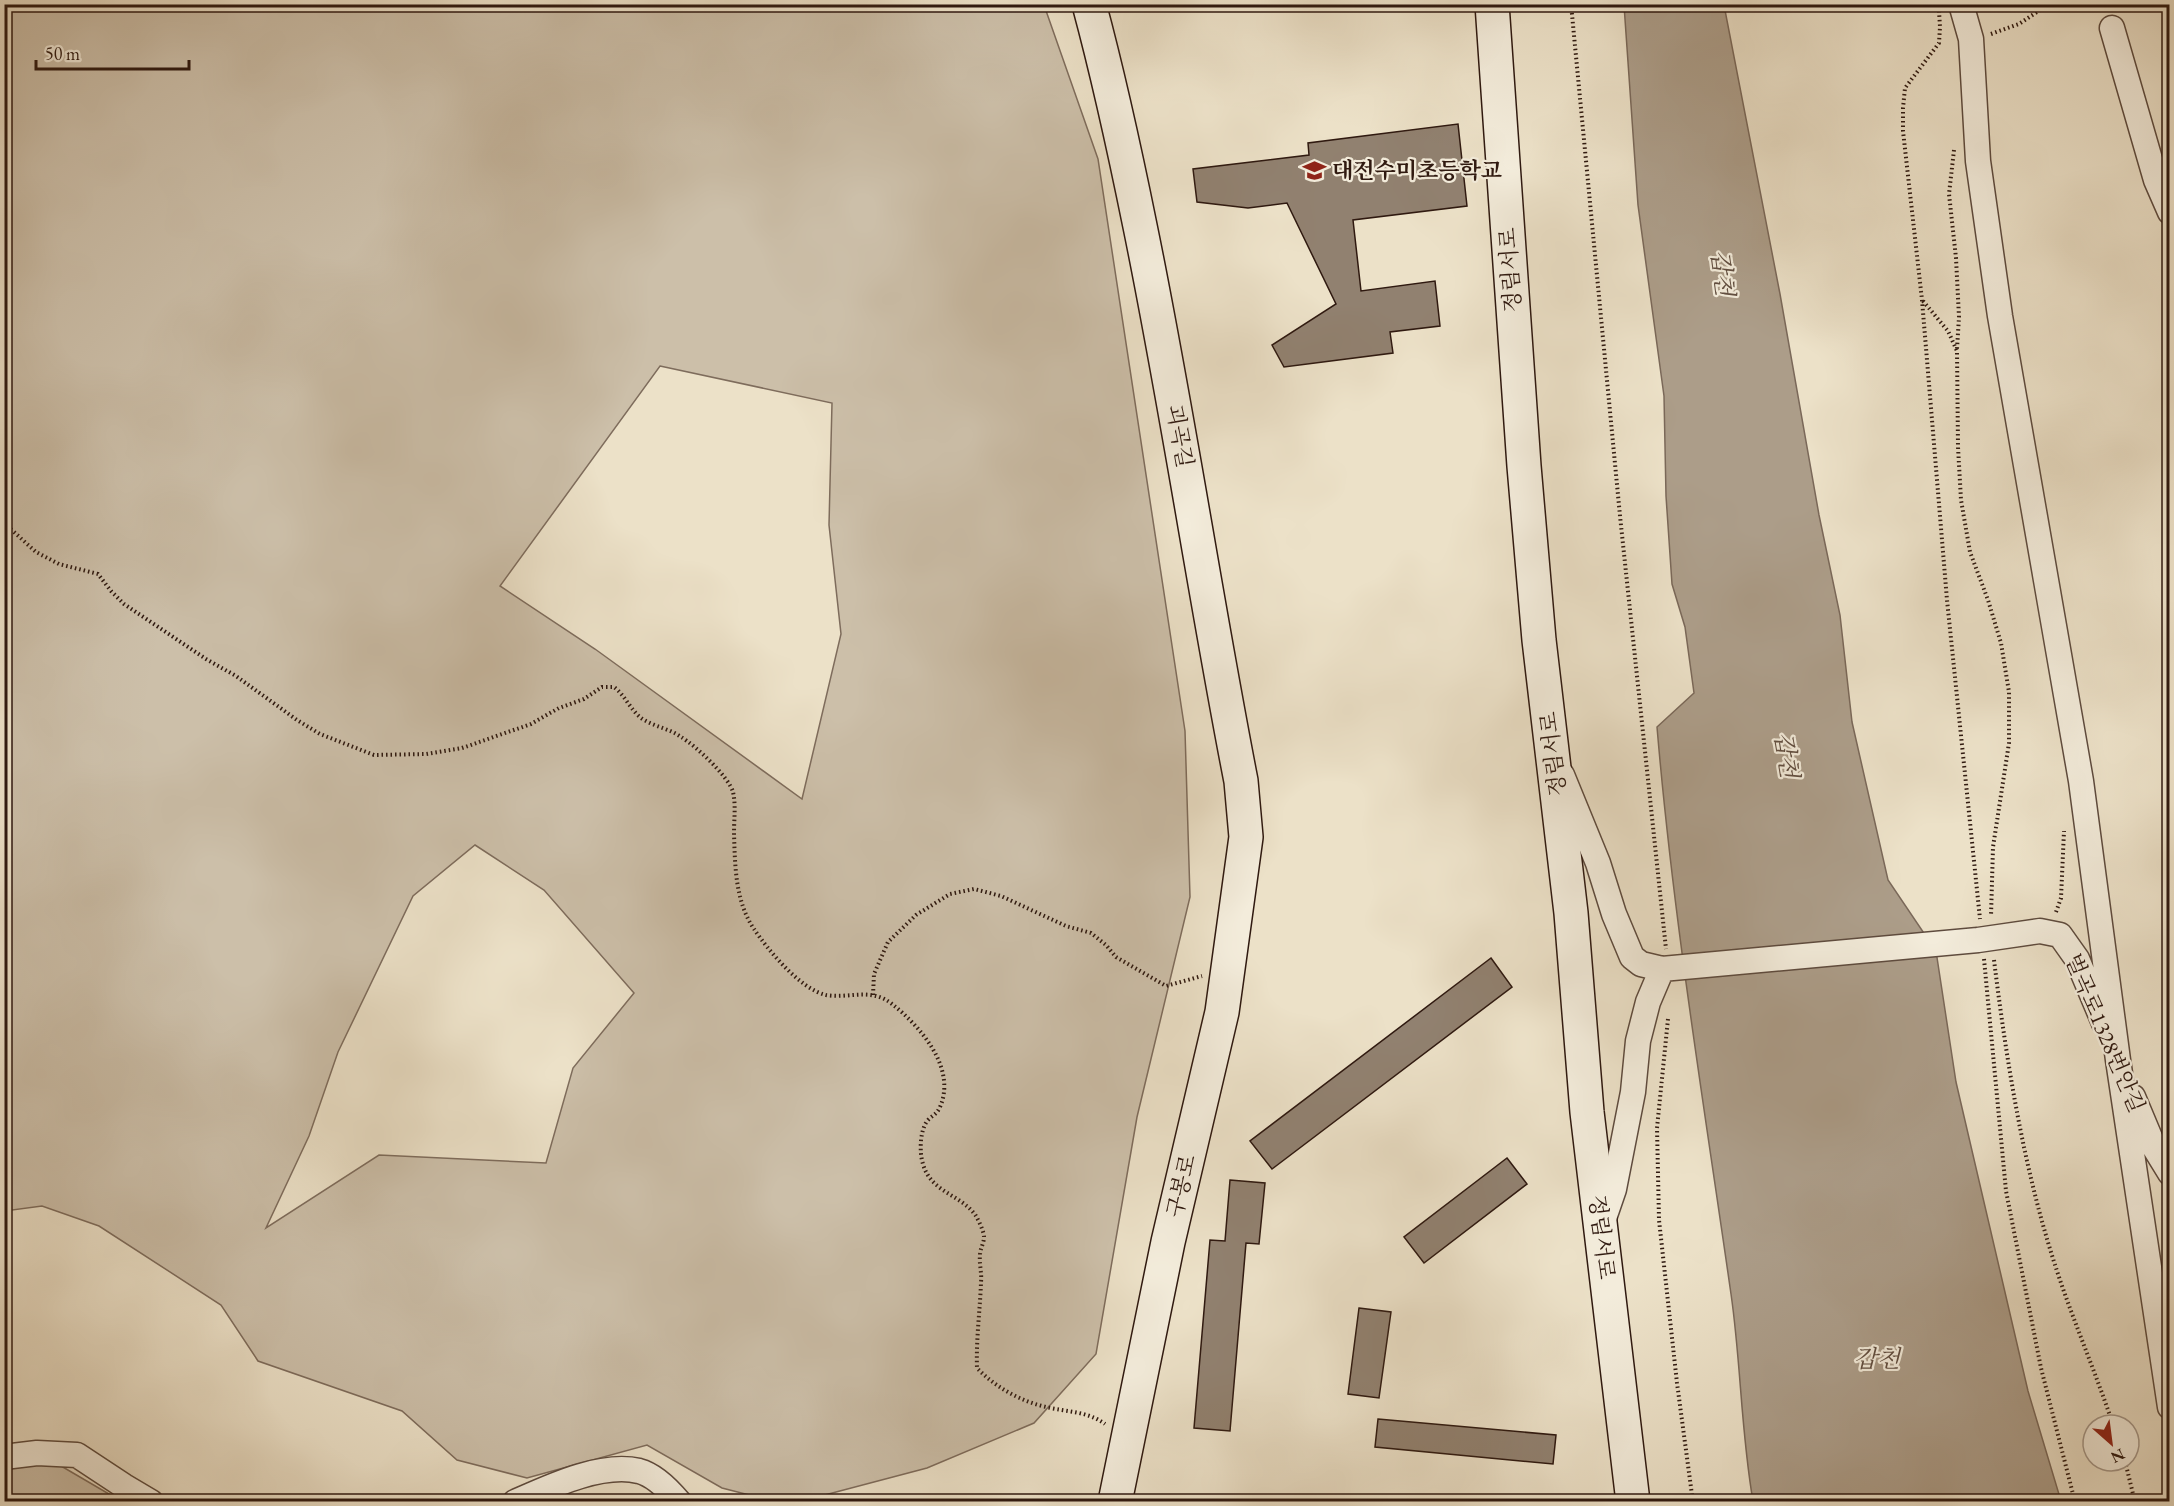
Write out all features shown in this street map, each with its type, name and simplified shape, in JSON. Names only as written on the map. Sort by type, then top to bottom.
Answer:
[{"type":"street","name":"괴곡길","points":[[1089,4],[1120,128],[1151,277],[1205,578],[1241,781],[1246,837],[1243,870]]},
{"type":"street","name":"정림서로","points":[[1492,4],[1524,466],[1539,640],[1571,913],[1587,1112],[1633,1502]]},
{"type":"street","points":[[1961,4],[1971,39],[1978,162],[1998,305],[2081,781],[2118,1060],[2169,1407]]},
{"type":"street","points":[[2112,28],[2156,180],[2169,212]]},
{"type":"street","points":[[1554,761],[1570,792],[1632,957],[1641,964],[1669,968],[2040,931]]},
{"type":"street","name":"구봉로","points":[[1115,1502],[1168,1242],[1222,1012],[1243,870]]},
{"type":"street","name":"벌곡로1328번안길","points":[[2040,931],[2060,935],[2077,959],[2154,1147],[2169,1173]]},
{"type":"street","points":[[1601,1226],[1614,1189],[1633,1092],[1638,1041],[1648,1002],[1669,968]]},
{"type":"street","points":[[4,1456],[37,1453],[77,1455],[151,1502]]},
{"type":"street","points":[[515,1502],[564,1482],[612,1469],[640,1471],[668,1489],[679,1502]]},
{"type":"path","points":[[1571,4],[1624,551],[1669,968]]},
{"type":"path","points":[[1938,4],[1939,43],[1905,88],[1903,131],[1922,300],[1947,600],[1984,938],[2006,1191],[2041,1368],[2074,1502]]},
{"type":"path","points":[[1971,39],[2019,24],[2049,4]]},
{"type":"path","points":[[1954,147],[1949,194],[1959,317],[1958,447],[1961,500],[1970,552],[2001,643],[2009,692],[2009,743],[1984,938],[2000,1010],[2022,1137],[2038,1207],[2057,1270],[2110,1413]]},
{"type":"path","points":[[1922,300],[1948,331],[1957,351]]},
{"type":"path","points":[[4,523],[36,552],[59,564],[98,574],[124,604],[236,676],[297,720],[320,734],[374,755],[426,754],[462,748],[531,724],[559,708],[584,699],[602,687],[614,687],[643,720],[683,738],[716,766],[733,791],[739,896],[752,925],[767,948],[806,985],[826,994],[873,995],[889,1001],[904,1014],[939,1059],[945,1082],[941,1105],[936,1114],[927,1121],[921,1138],[922,1162],[927,1175],[940,1190],[954,1197],[976,1216],[984,1236],[980,1255],[981,1280],[976,1333],[976,1368],[990,1381],[1030,1402],[1047,1408],[1078,1411],[1097,1418],[1109,1428],[1125,1451]]},
{"type":"path","points":[[2040,931],[2053,918],[2061,898],[2064,827]]},
{"type":"path","points":[[873,995],[874,974],[888,942],[916,915],[950,894],[974,889],[1001,896],[1066,926],[1091,933],[1116,957],[1166,986],[1228,967]]},
{"type":"path","points":[[1668,1009],[1657,1128],[1659,1220],[1677,1383],[1692,1495],[1695,1502]]},
{"type":"path","points":[[2128,1473],[2135,1502]]},
{"type":"shaded area","points":[[4,5],[1044,5],[1098,159],[1185,731],[1190,897],[1137,1117],[1096,1354],[1034,1423],[927,1468],[802,1501],[773,1501],[722,1488],[647,1445],[527,1478],[457,1460],[402,1411],[258,1361],[221,1305],[99,1226],[42,1206],[5,1211]],"holes":[[[660,366],[832,403],[829,525],[841,634],[802,799],[595,649],[500,586]],[[475,845],[544,890],[634,993],[573,1068],[546,1163],[379,1155],[266,1228],[309,1136],[338,1052],[413,896]]]},
{"type":"shaded area","points":[[44,1456],[121,1501],[5,1501],[4,1458]]},
{"type":"water","name":"갑천","points":[[1624,5],[1724,5],[1780,294],[1819,515],[1840,615],[1852,722],[1888,880],[1936,951],[1956,1082],[2028,1391],[2061,1501],[1753,1501],[1734,1320],[1680,940],[1657,727],[1694,693],[1685,627],[1672,584],[1666,496],[1664,396],[1638,205]]},
{"type":"building","points":[[1458,124],[1467,206],[1353,220],[1361,291],[1435,281],[1440,326],[1390,332],[1393,353],[1284,367],[1272,345],[1336,304],[1287,203],[1248,208],[1197,202],[1193,169],[1309,155],[1308,143]]},
{"type":"building","points":[[1491,958],[1512,987],[1272,1169],[1250,1141]]},
{"type":"building","points":[[1507,1158],[1527,1184],[1424,1263],[1404,1237]]},
{"type":"building","points":[[1230,1180],[1265,1183],[1259,1244],[1246,1243],[1230,1431],[1194,1428],[1210,1240],[1225,1241]]},
{"type":"building","points":[[1359,1308],[1391,1312],[1379,1398],[1348,1394]]},
{"type":"building","points":[[1378,1419],[1556,1435],[1553,1464],[1375,1447]]},
{"type":"place","name":"대전수미초등학교","points":[[1314,170]]}]
